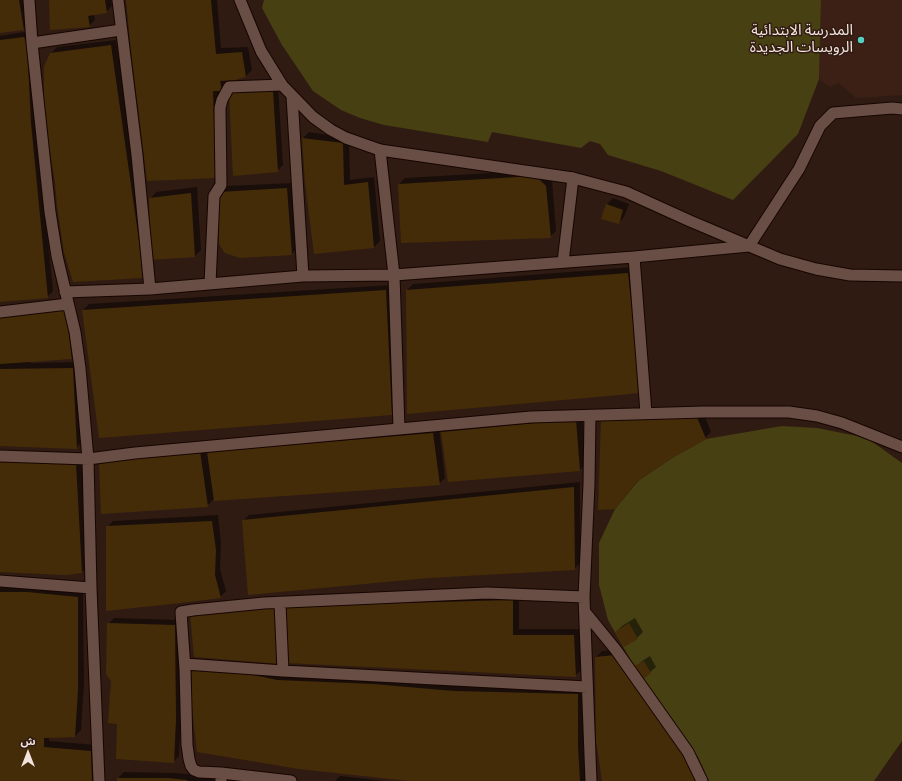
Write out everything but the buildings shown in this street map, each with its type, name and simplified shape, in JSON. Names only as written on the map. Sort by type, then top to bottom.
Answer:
[{"type":"street","points":[[30,0],[32,42],[50,212],[57,256],[75,332],[80,368],[88,459],[91,588],[99,781]]},
{"type":"street","points":[[118,0],[137,155],[150,288]]},
{"type":"street","points":[[240,0],[261,51],[282,85],[313,117],[330,130],[346,138],[380,150],[573,178],[626,192],[780,259],[816,269],[850,275],[902,276]]},
{"type":"street","points":[[32,42],[121,30]]},
{"type":"street","points":[[210,284],[214,196],[221,185],[220,108],[222,100],[229,87],[282,85]]},
{"type":"street","points":[[292,96],[303,276]]},
{"type":"street","points":[[749,246],[799,169],[820,126],[833,113],[892,108],[902,109]]},
{"type":"street","points":[[380,150],[394,275],[399,429]]},
{"type":"street","points":[[564,262],[573,178]]},
{"type":"street","points":[[65,292],[210,284],[303,276],[394,275],[634,257],[749,246]]},
{"type":"street","points":[[634,257],[646,413]]},
{"type":"street","points":[[0,312],[68,304]]},
{"type":"street","points":[[0,456],[88,459],[135,453],[531,417],[646,413],[789,412],[817,416],[842,423],[902,447]]},
{"type":"street","points":[[590,416],[589,484],[584,597],[591,781]]},
{"type":"street","points":[[0,581],[91,588]]},
{"type":"street","points":[[291,781],[221,777],[199,772],[194,770],[191,766],[188,759],[187,745],[185,664],[180,612],[280,602],[487,593],[584,597]]},
{"type":"street","points":[[280,602],[283,671]]},
{"type":"street","points":[[585,612],[616,650],[688,752],[702,781]]},
{"type":"street","points":[[185,664],[283,671],[587,687]]},
{"type":"shaded area","points":[[264,0],[821,0],[819,79],[798,134],[733,200],[661,171],[608,155],[600,144],[590,141],[581,148],[492,132],[488,142],[384,125],[360,118],[341,110],[313,91],[282,45],[262,8]]},
{"type":"shaded area","name":"المدرسة الابتدائية الرويسات الجديدة","points":[[821,0],[902,0],[902,95],[856,98],[839,83],[830,87],[819,79]]},
{"type":"shaded area","points":[[782,426],[817,428],[867,438],[902,463],[902,741],[874,781],[709,781],[698,757],[642,680],[608,620],[599,585],[599,543],[615,509],[638,481],[672,458],[706,439]]},
{"type":"place","name":"المدرسة الابتدائية الرويسات الجديدة","points":[[861,40]]}]
